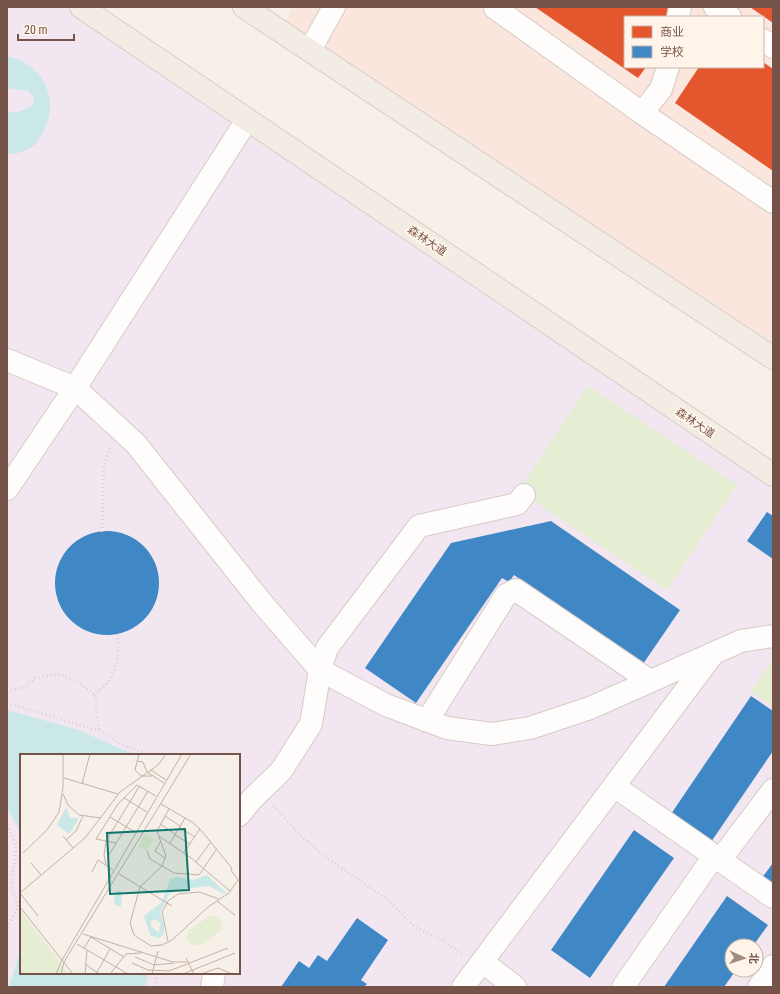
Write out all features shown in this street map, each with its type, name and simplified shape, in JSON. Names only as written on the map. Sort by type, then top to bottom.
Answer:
[{"type":"main road","name":"森林大道","points":[[81,7],[773,475]]},
{"type":"main road","points":[[244,7],[773,358]]},
{"type":"street","points":[[310,50],[334,7]]},
{"type":"street","points":[[715,7],[728,16]]},
{"type":"street","points":[[495,8],[642,113],[773,202]]},
{"type":"street","points":[[764,41],[773,47]]},
{"type":"street","points":[[642,113],[661,89],[668,68]]},
{"type":"street","points":[[7,489],[75,388],[247,120]]},
{"type":"street","points":[[7,360],[75,388],[136,444],[262,603],[320,670],[386,705],[427,721],[447,728],[492,734],[530,728],[590,708],[741,641],[773,636]]},
{"type":"street","points":[[240,814],[260,791],[281,771],[310,724],[320,670],[328,648],[419,526],[517,504],[524,495]]},
{"type":"street","points":[[427,721],[506,595],[516,590],[650,681]]},
{"type":"street","points":[[463,987],[714,653]]},
{"type":"street","points":[[614,786],[773,897]]},
{"type":"street","points":[[623,987],[717,858],[773,790]]},
{"type":"street","points":[[480,965],[515,987]]},
{"type":"street","points":[[759,987],[773,966]]},
{"type":"street","points":[[212,987],[214,974]]},
{"type":"path","points":[[102,532],[104,465],[118,427]]},
{"type":"path","points":[[94,695],[105,686],[116,668],[119,645],[117,633]]},
{"type":"path","points":[[7,691],[26,687],[35,678],[58,674],[76,681],[94,695],[100,731]]},
{"type":"path","points":[[7,702],[100,731],[110,735],[118,743],[147,754]]},
{"type":"path","points":[[260,791],[302,837],[326,856],[387,899],[415,927],[455,947],[480,965]]},
{"type":"path","points":[[7,825],[16,844],[15,863],[10,878],[12,892],[17,900],[17,909],[7,928]]},
{"type":"path","points":[[156,987],[157,974]]},
{"type":"shaded area","points":[[7,7],[72,7],[773,475],[773,987],[7,987]]},
{"type":"shaded area","points":[[293,7],[773,7],[773,358],[281,31]]},
{"type":"green space","points":[[588,386],[737,485],[667,590],[519,491]]},
{"type":"green space","points":[[773,659],[773,707],[751,691]]},
{"type":"water","points":[[7,56],[20,60],[39,75],[46,86],[50,109],[48,122],[36,144],[24,151],[7,154],[7,112],[18,112],[24,110],[33,104],[34,98],[28,91],[7,88]]},
{"type":"water","points":[[7,710],[79,730],[123,750],[137,754],[20,754],[20,839],[18,828],[7,808]]},
{"type":"water","points":[[20,951],[20,974],[148,974],[145,987],[9,987]]},
{"type":"building: 商业","points":[[535,7],[669,7],[667,16],[624,16],[624,68],[645,68],[638,78]]},
{"type":"building: 商业","points":[[750,7],[773,7],[773,23]]},
{"type":"building: 商业","points":[[764,63],[773,69],[773,171],[675,103],[698,68],[764,68]]},
{"type":"building: 学校","points":[[767,512],[773,516],[773,559],[747,541]]},
{"type":"building: 学校","points":[[551,521],[680,610],[643,664],[514,575],[509,582],[502,578],[416,703],[365,668],[451,543]]},
{"type":"building: 学校","points":[[107,531],[127,535],[144,546],[155,563],[159,583],[155,603],[144,620],[127,631],[107,635],[87,631],[70,620],[59,603],[55,583],[59,563],[70,546],[87,535]]},
{"type":"building: 学校","points":[[751,696],[773,711],[773,751],[711,842],[671,814]]},
{"type":"building: 学校","points":[[634,830],[674,858],[590,978],[551,950]]},
{"type":"building: 学校","points":[[773,863],[773,888],[761,879]]},
{"type":"building: 学校","points":[[727,896],[768,925],[759,938],[724,938],[724,978],[730,978],[724,987],[664,987]]},
{"type":"building: 学校","points":[[357,918],[388,940],[361,980],[367,984],[364,987],[281,987],[299,961],[309,968],[318,955],[327,961]]}]
